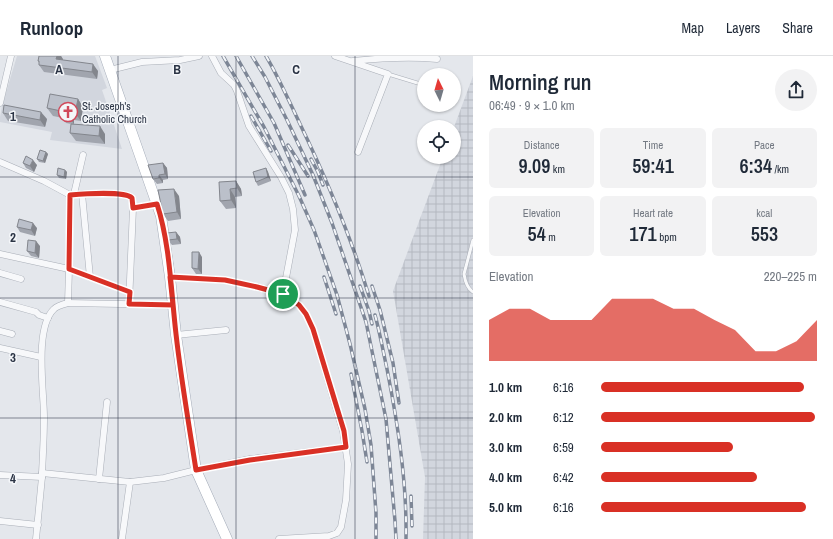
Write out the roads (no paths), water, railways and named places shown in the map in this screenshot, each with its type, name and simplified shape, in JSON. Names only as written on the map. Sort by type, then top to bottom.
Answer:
[{"type":"main road","points":[[105,56],[162,222],[170,277],[176,336],[196,470],[227,539]]},
{"type":"street","points":[[0,103],[11,56]]},
{"type":"street","points":[[110,70],[142,62],[180,60],[199,56]]},
{"type":"street","points":[[212,56],[221,73],[234,85],[249,126],[281,177],[294,209],[295,230],[283,294]]},
{"type":"street","points":[[335,56],[388,74],[358,152]]},
{"type":"street","points":[[349,61],[398,56],[416,56],[436,59]]},
{"type":"street","points":[[68,303],[72,195],[83,155]]},
{"type":"street","points":[[0,162],[72,195],[129,195],[132,198],[133,208],[129,304]]},
{"type":"street","points":[[82,194],[90,277]]},
{"type":"street","points":[[133,208],[157,204]]},
{"type":"street","points":[[0,254],[69,269],[130,292]]},
{"type":"street","points":[[0,273],[21,280]]},
{"type":"street","points":[[170,277],[225,280],[283,294],[299,305],[306,314],[313,329],[344,431],[348,464],[346,500],[341,527],[337,533],[329,536],[279,539]]},
{"type":"street","points":[[0,302],[36,312],[39,315],[48,318]]},
{"type":"street","points":[[36,539],[42,475],[44,416],[41,357],[44,331],[48,318],[54,309],[68,303],[173,305]]},
{"type":"street","points":[[176,336],[226,330]]},
{"type":"street","points":[[0,331],[12,334]]},
{"type":"street","points":[[0,348],[41,357]]},
{"type":"street","points":[[99,479],[108,402]]},
{"type":"street","points":[[0,475],[42,475],[130,482],[164,478],[196,470],[250,460],[346,447]]},
{"type":"street","points":[[122,539],[130,482]]},
{"type":"street","points":[[0,521],[38,525]]},
{"type":"lane","points":[[388,74],[417,83]]},
{"type":"lane","points":[[473,240],[464,274],[468,287],[473,292]]},
{"type":"railway","points":[[223,56],[264,127],[299,196],[314,230],[337,295],[365,409],[371,445],[376,513],[376,539]]},
{"type":"railway","points":[[236,56],[274,123],[305,195]]},
{"type":"railway","points":[[252,56],[265,77],[313,175],[332,223],[366,322],[386,419],[396,539]]},
{"type":"railway","points":[[266,56],[284,90],[329,187],[369,296]]},
{"type":"railway","points":[[251,116],[271,151]]},
{"type":"railway","points":[[288,145],[308,176]]},
{"type":"railway","points":[[311,159],[323,185]]},
{"type":"railway","points":[[324,277],[336,314]]},
{"type":"railway","points":[[360,286],[372,324]]},
{"type":"railway","points":[[372,286],[380,310],[393,363],[399,403]]},
{"type":"railway","points":[[375,315],[387,369],[398,432],[405,496],[406,539]]},
{"type":"railway","points":[[351,374],[367,462]]},
{"type":"railway","points":[[411,496],[412,526]]},
{"type":"place","name":"St. Joseph's Catholic Church","points":[[68,112]]}]
